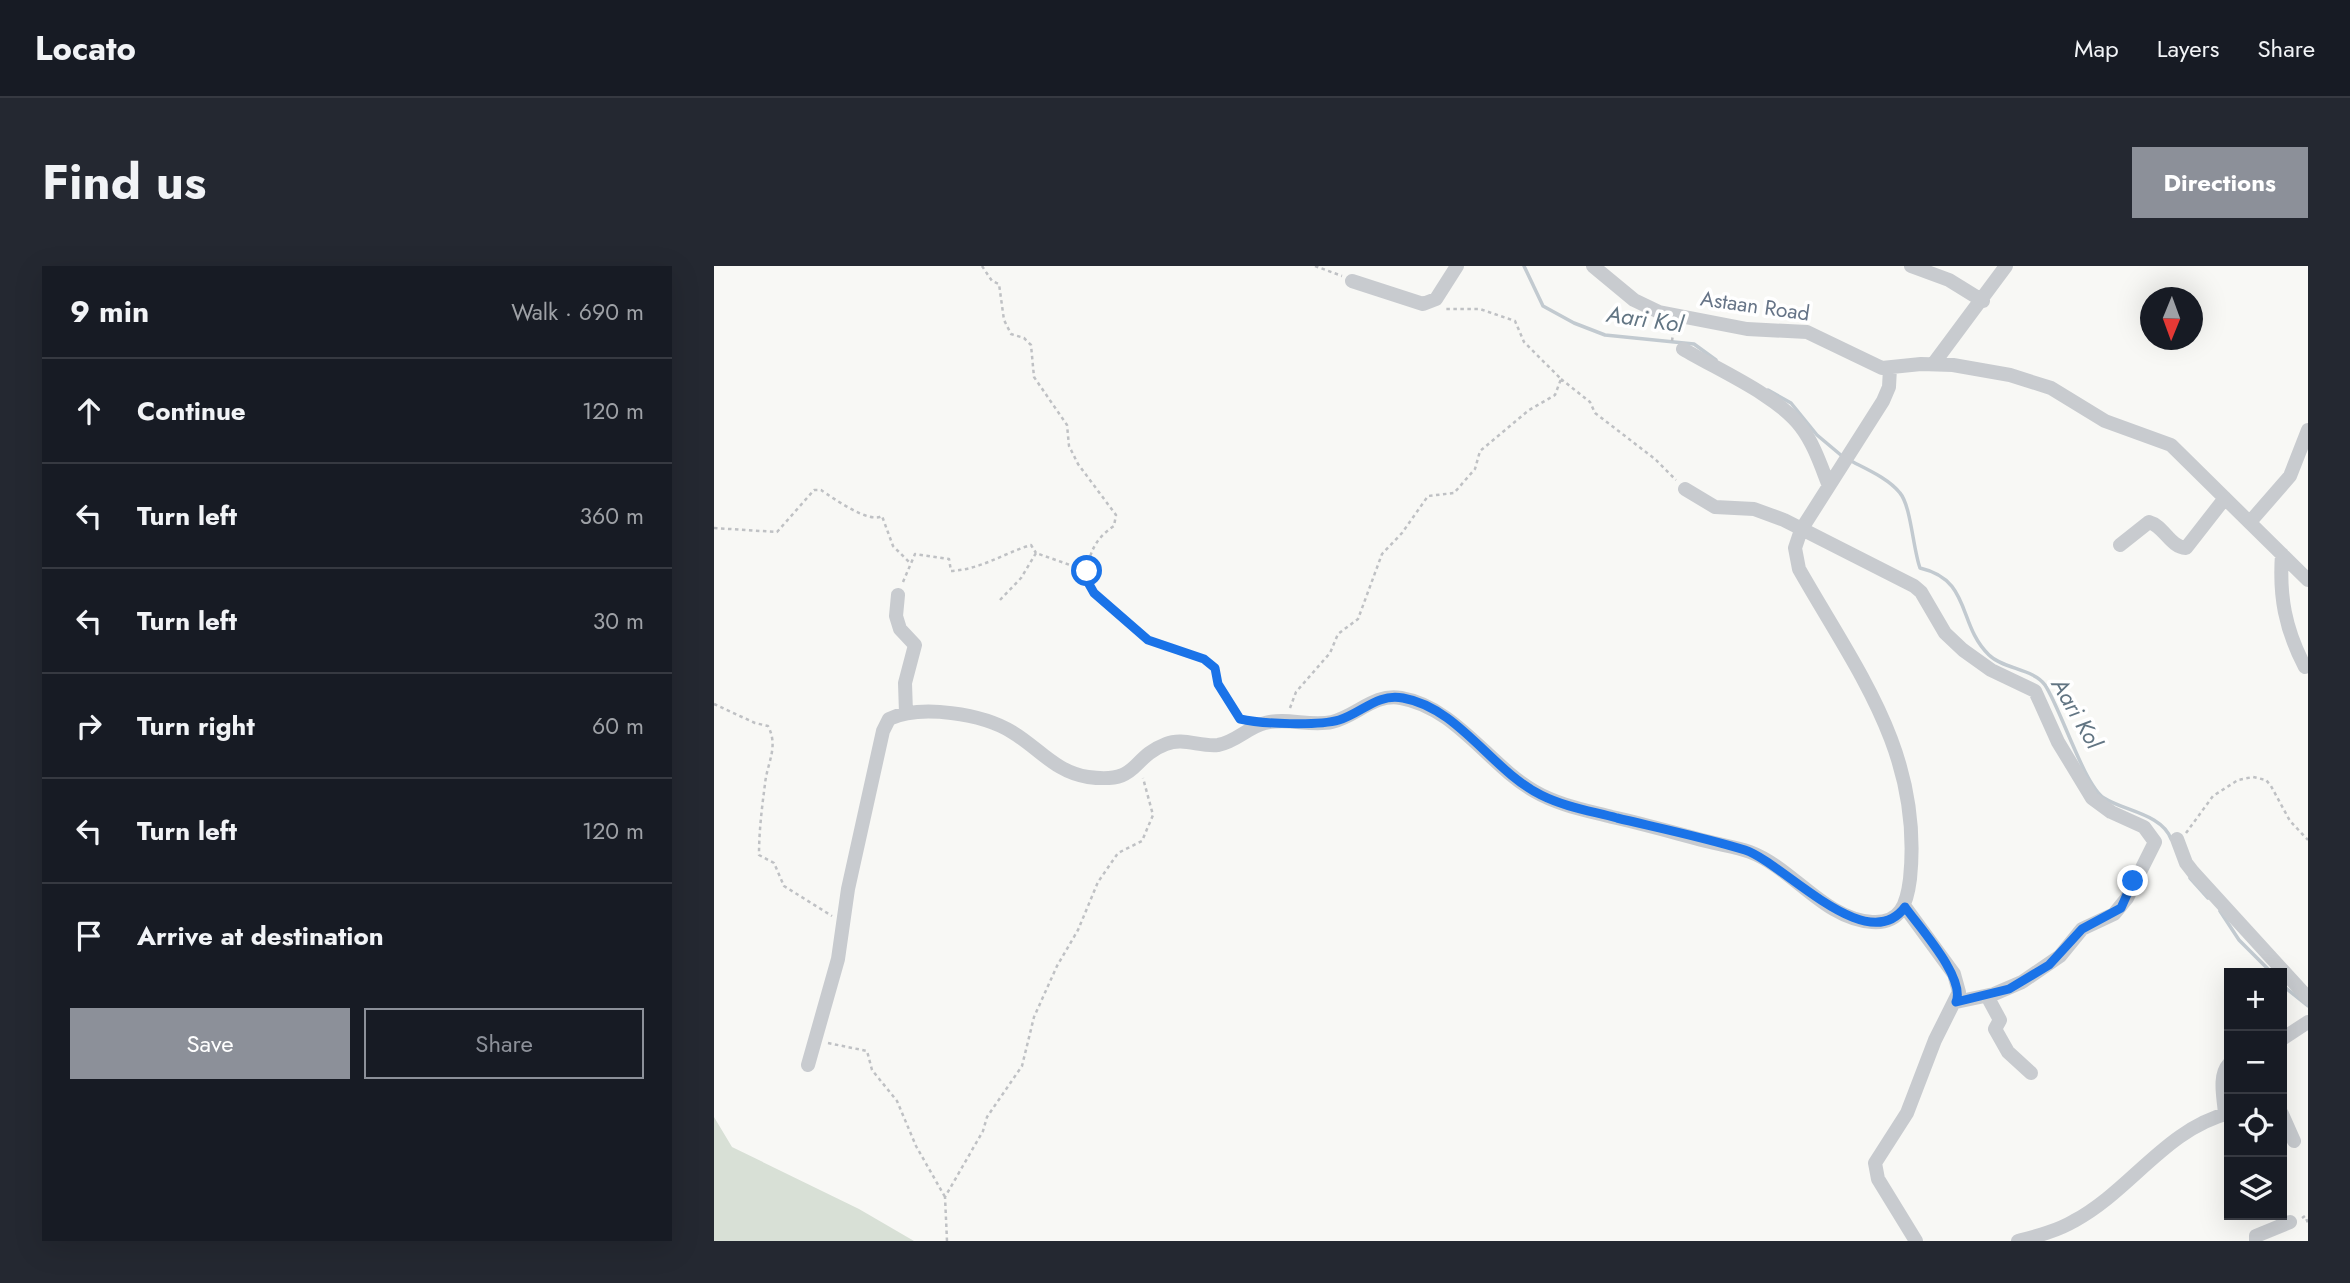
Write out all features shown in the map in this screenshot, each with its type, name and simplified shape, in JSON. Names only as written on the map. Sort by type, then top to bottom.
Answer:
[{"type":"street","points":[[1352,281],[1423,304],[1436,299],[1457,266]]},
{"type":"street","name":"Astaan Road","points":[[1593,266],[1646,307],[1747,329],[1807,332],[1874,366],[1890,368],[1934,363],[2010,375],[2051,388],[2105,421],[2171,445],[2282,554],[2306,572]]},
{"type":"street","points":[[1911,266],[1950,280],[1983,301]]},
{"type":"street","points":[[1934,363],[1983,301],[2006,266]]},
{"type":"street","points":[[1684,349],[1772,402],[1799,424],[1815,451],[1829,486]]},
{"type":"street","points":[[808,1065],[835,971],[861,824],[883,730],[889,719],[906,713],[955,713],[997,724],[1011,730],[1057,766],[1084,776],[1121,777],[1137,767],[1152,751],[1170,742],[1210,745],[1227,743],[1260,724],[1328,723],[1343,719],[1377,700],[1404,698],[1436,712],[1521,783],[1557,803],[1753,853],[1816,897],[1857,920],[1884,922],[1900,914],[1905,907],[1913,831],[1902,764],[1877,706],[1799,569],[1795,553],[1801,530],[1858,442],[1887,391],[1890,368]]},
{"type":"street","points":[[2250,522],[2290,476],[2308,430]]},
{"type":"street","points":[[1685,489],[1714,507],[1754,509],[1914,586],[1921,592],[1945,633],[1963,650],[1991,670],[2035,691],[2059,741],[2092,797],[2111,812],[2144,827],[2155,842],[2121,908],[2082,929],[2049,965],[2009,989],[1956,1002]]},
{"type":"street","points":[[2120,545],[2149,522],[2155,524],[2179,547],[2186,548],[2225,498]]},
{"type":"street","points":[[2282,554],[2281,597],[2286,626],[2305,667]]},
{"type":"street","points":[[898,595],[896,616],[900,629],[915,645],[905,683],[906,713]]},
{"type":"street","points":[[2177,839],[2181,853],[2193,872],[2308,998]]},
{"type":"street","points":[[1905,907],[1954,975],[1959,992],[1935,1040],[1907,1113],[1875,1163],[1878,1179],[1916,1241]]},
{"type":"street","points":[[1987,996],[2000,1020],[1995,1029],[2004,1048],[2031,1073]]},
{"type":"street","points":[[2287,1036],[2308,1023]]},
{"type":"street","points":[[2224,1073],[2224,1094]]},
{"type":"street","points":[[2018,1241],[2074,1221],[2107,1198],[2190,1129],[2224,1114]]},
{"type":"street","points":[[2287,1125],[2294,1141]]},
{"type":"street","points":[[2256,1241],[2256,1236],[2290,1222]]},
{"type":"path","points":[[982,266],[992,281],[999,284],[1004,320],[1011,334],[1024,338],[1031,345],[1034,377],[1067,425],[1069,446],[1078,464],[1116,515],[1114,526],[1101,535],[1091,549],[1085,577],[1094,593],[1148,640],[1204,659],[1215,668],[1218,684],[1240,719],[1260,724]]},
{"type":"path","points":[[1315,266],[1352,281]]},
{"type":"path","points":[[1423,304],[1447,310],[1480,309],[1515,321],[1524,342],[1561,379],[1590,402],[1595,413],[1655,459],[1685,489]]},
{"type":"path","points":[[1284,722],[1296,692],[1330,653],[1338,634],[1358,619],[1382,554],[1402,533],[1428,496],[1454,493],[1475,470],[1480,451],[1529,410],[1555,394],[1561,379]]},
{"type":"path","points":[[714,528],[777,532],[814,490],[821,490],[863,516],[872,519],[882,516],[893,546],[911,564]]},
{"type":"path","points":[[898,595],[915,554],[949,559],[951,571],[995,562],[1011,552],[1031,545],[1036,553],[1087,571]]},
{"type":"path","points":[[1000,600],[1021,578],[1036,553]]},
{"type":"path","points":[[714,704],[755,723],[768,726],[772,735],[773,759],[765,780],[759,855],[775,863],[784,886],[824,909],[843,925]]},
{"type":"path","points":[[945,1197],[983,1131],[987,1117],[1022,1066],[1034,1017],[1098,882],[1118,853],[1142,841],[1153,815],[1148,787],[1137,767]]},
{"type":"path","points":[[2177,839],[2190,828],[2213,796],[2238,780],[2253,777],[2266,780],[2290,821],[2308,840]]},
{"type":"path","points":[[816,1037],[838,1047],[867,1051],[872,1070],[897,1101],[916,1146],[945,1197],[947,1241]]},
{"type":"shaded area","points":[[714,1117],[732,1147],[859,1209],[914,1241],[714,1241]]},
{"type":"waterway","name":"Aari Kol","points":[[1524,266],[1543,306],[1574,323],[1605,335],[1694,344],[1716,360]]},
{"type":"waterway","name":"Aari Kol","points":[[1768,390],[1791,403],[1817,435],[1842,456]]},
{"type":"waterway","name":"Aari Kol","points":[[1849,460],[1883,478],[1900,493],[1907,508],[1920,568],[1937,574],[1948,582],[1962,604],[1979,643],[1989,655],[2034,676],[2045,685],[2096,790],[2104,798],[2151,818],[2160,824],[2171,839]]},
{"type":"waterway","name":"Aari Kol","points":[[2190,878],[2208,898]]},
{"type":"waterway","name":"Aari Kol","points":[[2220,911],[2239,940],[2267,968]]},
{"type":"waterway","name":"Aari Kol","points":[[2287,989],[2308,1006]]},
{"type":"route","points":[[1087,571],[1085,577],[1094,593],[1148,640],[1204,659],[1215,668],[1218,684],[1240,719],[1260,724],[1328,723],[1343,719],[1371,702],[1387,697],[1404,698],[1418,703],[1457,727],[1521,783],[1557,803],[1753,853],[1777,867],[1816,897],[1857,920],[1884,922],[1900,914],[1905,907],[1954,975],[1959,992],[1956,1002],[2009,989],[2049,965],[2068,948],[2082,929],[2121,908],[2133,881]]}]
